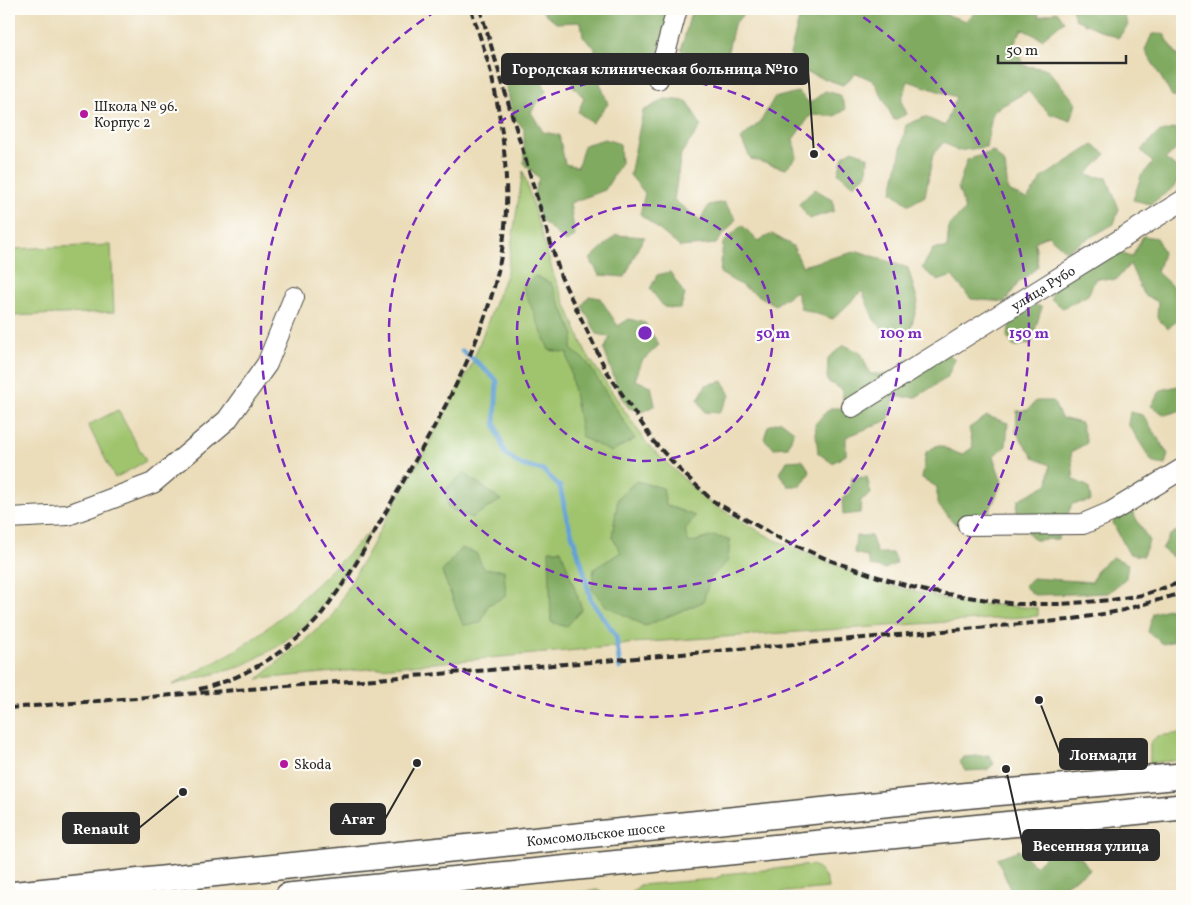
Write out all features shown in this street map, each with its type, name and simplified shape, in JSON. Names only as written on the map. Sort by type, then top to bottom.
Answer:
[{"type":"main road","name":"Комсомольское шоссе","points":[[12,892],[1182,776]]},
{"type":"main road","points":[[288,896],[1182,807]]},
{"type":"street","points":[[658,79],[677,9]]},
{"type":"street","name":"улица Рубо","points":[[852,408],[1182,201]]},
{"type":"street","points":[[9,518],[68,515],[153,483],[227,420],[267,364],[294,297]]},
{"type":"street","points":[[968,525],[1083,524],[1111,512],[1182,469]]},
{"type":"green space","points":[[542,9],[671,9],[658,53],[616,78],[594,71],[595,48],[583,37],[581,22],[556,23]]},
{"type":"green space","points":[[692,9],[747,9],[734,25],[727,55],[697,65],[681,50]]},
{"type":"green space","points":[[826,9],[930,9],[966,21],[978,9],[1038,9],[1039,17],[1057,11],[1064,21],[1042,39],[1022,29],[1013,46],[1025,66],[1047,69],[1076,103],[1071,121],[1050,114],[1028,91],[993,111],[986,147],[957,151],[944,142],[933,154],[925,196],[909,205],[892,192],[906,125],[925,117],[945,126],[956,97],[908,81],[901,101],[907,114],[894,120],[874,81],[856,73],[843,85],[799,70],[790,54],[799,19],[823,12]]},
{"type":"green space","points":[[1072,9],[1116,9],[1123,12],[1128,25],[1118,38],[1075,19]]},
{"type":"green space","points":[[1152,34],[1164,34],[1182,63],[1182,97],[1172,96],[1145,50]]},
{"type":"green space","points":[[509,55],[539,73],[546,91],[531,112],[543,132],[559,135],[565,164],[578,167],[584,145],[605,139],[620,144],[621,163],[605,190],[570,203],[575,236],[566,242],[541,220],[533,196],[539,178],[524,164],[524,129],[514,117],[501,66]]},
{"type":"green space","points":[[574,76],[599,80],[608,104],[592,123],[578,112],[584,98],[572,85]]},
{"type":"green space","points":[[825,91],[840,95],[846,109],[835,116],[811,115],[793,139],[797,157],[785,169],[751,159],[741,139],[761,121],[774,98],[798,92],[810,103]]},
{"type":"green space","points":[[665,99],[687,101],[701,126],[681,154],[674,200],[700,220],[709,205],[724,202],[736,219],[716,244],[680,247],[640,214],[645,193],[630,175],[643,111]]},
{"type":"green space","points":[[1176,128],[1182,139],[1182,152],[1178,148],[1165,159],[1182,172],[1174,187],[1151,204],[1133,200],[1141,176],[1153,163],[1141,150],[1158,133]]},
{"type":"green space","points":[[1093,145],[1106,154],[1086,175],[1107,178],[1119,209],[1114,224],[1066,251],[1048,235],[1035,242],[1038,267],[1019,282],[1005,302],[971,299],[952,276],[938,281],[922,268],[933,249],[947,248],[949,225],[965,210],[958,187],[967,160],[993,151],[1005,164],[1008,191],[1027,199],[1043,177]]},
{"type":"green space","points":[[853,150],[868,157],[867,174],[853,185],[838,173],[843,156]]},
{"type":"green space","points":[[523,171],[554,276],[586,353],[647,444],[707,501],[773,539],[878,582],[962,603],[1038,608],[1038,616],[633,643],[611,647],[258,679],[331,618],[470,368],[507,272]]},
{"type":"green space","points":[[815,189],[833,200],[834,211],[809,219],[799,204]]},
{"type":"green space","points":[[742,225],[758,241],[772,234],[793,246],[802,266],[858,251],[908,268],[918,302],[911,328],[889,335],[874,320],[862,291],[833,319],[801,309],[796,291],[775,305],[720,273],[723,243]]},
{"type":"green space","points":[[616,235],[645,237],[625,277],[599,275],[590,259]]},
{"type":"green space","points":[[1143,236],[1157,238],[1163,253],[1157,272],[1182,296],[1177,305],[1182,311],[1182,315],[1168,329],[1157,318],[1158,302],[1143,294],[1130,264],[1116,280],[1096,278],[1088,295],[1063,308],[1051,299],[1054,285],[1110,250],[1132,257]]},
{"type":"green space","points":[[111,245],[114,312],[9,316],[9,249]]},
{"type":"green space","points":[[670,272],[685,295],[680,309],[664,307],[650,289],[657,275]]},
{"type":"green space","points":[[535,276],[551,283],[574,335],[571,349],[587,362],[635,439],[611,452],[582,437],[567,353],[549,350],[523,287]]},
{"type":"green space","points":[[589,296],[600,298],[618,326],[629,319],[645,323],[659,345],[642,361],[635,380],[651,386],[655,405],[643,412],[629,408],[621,397],[604,350],[610,337],[597,334],[582,306]]},
{"type":"green space","points":[[1027,303],[1042,307],[1031,343],[1014,347],[1007,337],[1013,312]]},
{"type":"green space","points":[[844,345],[861,353],[870,374],[886,374],[897,384],[901,363],[938,348],[955,359],[947,378],[916,397],[895,397],[888,420],[846,437],[846,455],[832,463],[818,453],[815,424],[830,408],[842,408],[843,390],[827,381],[828,358]]},
{"type":"green space","points":[[723,381],[730,396],[719,413],[705,412],[698,400],[706,385]]},
{"type":"green space","points":[[1182,385],[1182,410],[1165,415],[1151,406],[1161,390]]},
{"type":"green space","points":[[1036,401],[1053,401],[1061,418],[1081,423],[1087,443],[1071,452],[1074,480],[1089,487],[1091,501],[1072,504],[1058,539],[1035,540],[1016,521],[1018,500],[1048,484],[1050,465],[1034,458],[1016,432],[1017,411],[1028,410]]},
{"type":"green space","points":[[118,410],[146,461],[115,478],[88,425]]},
{"type":"green space","points":[[1130,412],[1143,415],[1168,454],[1165,465],[1153,463],[1128,424]]},
{"type":"green space","points":[[987,416],[1008,423],[1006,446],[993,456],[1002,482],[990,510],[956,525],[937,504],[937,487],[922,478],[926,452],[938,445],[962,455],[973,447],[969,428]]},
{"type":"green space","points":[[781,421],[794,431],[788,447],[774,448],[764,439],[768,426]]},
{"type":"green space","points":[[803,460],[810,472],[801,486],[788,486],[780,473],[787,461]]},
{"type":"green space","points":[[464,473],[501,500],[471,518],[448,508],[446,489]]},
{"type":"green space","points":[[867,477],[871,494],[861,500],[860,513],[843,515],[842,499],[850,491],[852,478]]},
{"type":"green space","points":[[636,481],[663,488],[666,505],[695,516],[685,531],[689,543],[714,536],[730,540],[728,561],[710,578],[703,602],[645,626],[605,605],[592,589],[594,569],[621,552],[612,537],[618,498]]},
{"type":"green space","points":[[1119,510],[1133,513],[1149,541],[1143,556],[1129,554],[1113,523]]},
{"type":"green space","points":[[1182,528],[1182,554],[1174,558],[1162,549],[1170,535]]},
{"type":"green space","points":[[371,530],[346,574],[312,619],[277,647],[240,667],[172,685],[252,640],[291,608]]},
{"type":"green space","points":[[856,536],[871,536],[877,553],[892,553],[897,563],[885,569],[871,566],[866,556],[854,553]]},
{"type":"green space","points":[[461,548],[476,553],[484,569],[504,570],[506,596],[488,605],[481,623],[463,625],[442,572]]},
{"type":"green space","points":[[549,550],[561,550],[582,609],[566,627],[551,622]]},
{"type":"green space","points":[[1113,557],[1128,564],[1126,578],[1108,593],[1034,595],[1024,586],[1033,578],[1092,582],[1098,568]]},
{"type":"green space","points":[[1179,606],[1182,609],[1182,632],[1178,640],[1163,644],[1148,632],[1153,613]]},
{"type":"green space","points":[[1182,733],[1182,760],[1150,763],[1150,743],[1157,736]]},
{"type":"green space","points":[[989,755],[994,764],[987,770],[965,771],[960,762],[964,757]]},
{"type":"green space","points":[[1019,850],[1035,866],[1051,851],[1081,857],[1090,870],[1050,894],[1013,895],[997,858]]},
{"type":"green space","points":[[812,865],[823,874],[828,888],[747,896],[631,896],[632,892],[640,885],[714,879],[725,874]]},
{"type":"green space","points":[[598,890],[607,896],[545,896]]},
{"type":"waterway","points":[[462,351],[497,381],[495,423],[505,454],[521,465],[543,470],[560,487],[567,519],[591,600],[616,636],[620,668]]},
{"type":"railway","points":[[199,689],[230,679],[261,664],[288,646],[320,616],[360,557],[425,443],[461,374],[477,338],[490,302],[499,264],[505,226],[506,170],[496,96],[488,61],[471,9]]},
{"type":"railway","points":[[480,9],[561,277],[606,370],[654,442],[713,501],[779,538],[829,560],[926,591],[1016,604],[1061,604],[1111,600],[1142,595],[1182,582]]},
{"type":"railway","points":[[9,708],[603,661],[1068,620],[1120,611],[1182,593]]},
{"type":"place","name":"Школа № 96. Корпус 2","points":[[84,114]]},
{"type":"place","name":"Городская клиническая больница №10","points":[[814,154]]},
{"type":"place","name":"Лонмади","points":[[1039,700]]},
{"type":"place","name":"Агат","points":[[417,763]]},
{"type":"place","name":"Skoda","points":[[284,764]]},
{"type":"place","name":"Весенняя улица","points":[[1006,769]]},
{"type":"place","name":"Renault","points":[[183,792]]}]
